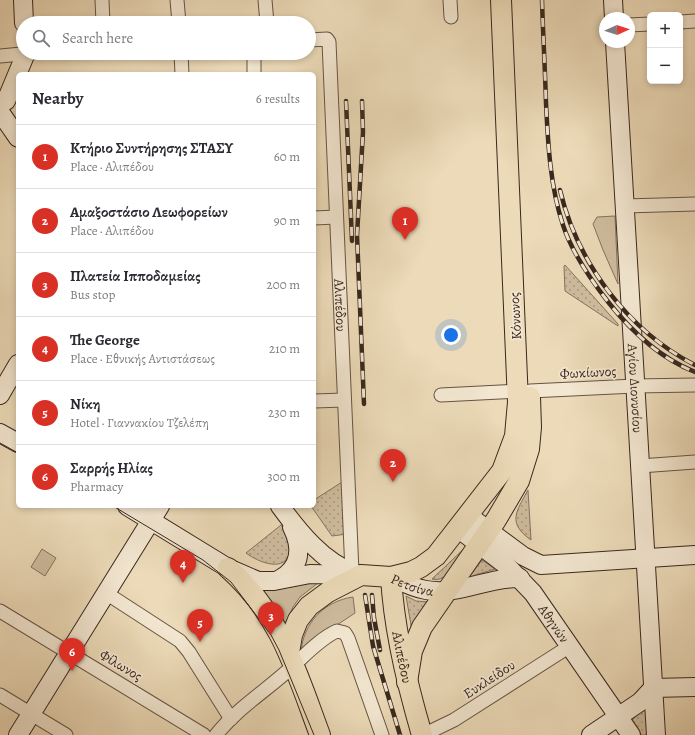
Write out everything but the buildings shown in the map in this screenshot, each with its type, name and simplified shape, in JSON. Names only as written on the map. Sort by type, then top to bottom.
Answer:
[{"type":"main road","points":[[23,0],[24,16]]},
{"type":"main road","name":"Κόνωνος","points":[[407,682],[411,656],[417,636],[510,499],[525,465],[531,437],[524,391],[501,0]]},
{"type":"main road","name":"Κόνωνος","points":[[391,577],[411,572],[428,563],[464,522],[497,479],[508,458],[515,436],[524,391],[512,0]]},
{"type":"main road","points":[[613,0],[614,12]]},
{"type":"main road","name":"Αγίου Διονυσίου","points":[[615,48],[656,735]]},
{"type":"main road","points":[[18,72],[24,60]]},
{"type":"main road","points":[[2,102],[16,76]]},
{"type":"main road","points":[[2,102],[16,116]]},
{"type":"main road","points":[[2,102],[16,134]]},
{"type":"main road","points":[[0,395],[16,367]]},
{"type":"main road","points":[[0,433],[16,442]]},
{"type":"main road","name":"Ρετσίνα","points":[[135,508],[156,513],[228,568],[258,581],[310,574],[357,573],[391,577],[425,590],[447,590],[504,579],[520,578]]},
{"type":"main road","points":[[284,511],[314,547],[338,565],[357,573]]},
{"type":"main road","points":[[280,579],[287,575],[295,567],[299,554],[298,539],[284,511]]},
{"type":"main road","points":[[18,735],[68,652],[156,513]]},
{"type":"main road","name":"Αθηνών","points":[[464,522],[483,538],[506,565],[520,578],[546,610],[631,735]]},
{"type":"main road","points":[[483,538],[541,565],[645,557],[695,555]]},
{"type":"main road","points":[[228,568],[245,583],[279,631],[320,735]]},
{"type":"main road","points":[[291,659],[294,629],[309,606],[357,573]]},
{"type":"main road","name":"Αλιπέδου","points":[[391,577],[396,624],[407,682],[423,735]]},
{"type":"main road","points":[[591,735],[640,702],[653,688],[695,687]]},
{"type":"street","points":[[102,0],[103,16]]},
{"type":"street","points":[[177,0],[178,16]]},
{"type":"street","points":[[265,0],[266,16]]},
{"type":"street","points":[[450,0],[451,17]]},
{"type":"street","points":[[683,22],[695,22]]},
{"type":"street","points":[[635,25],[647,24]]},
{"type":"street","name":"Αλιπέδου","points":[[316,40],[327,39],[330,49],[344,400],[357,573]]},
{"type":"street","points":[[0,56],[16,54]]},
{"type":"street","points":[[181,60],[182,72]]},
{"type":"street","points":[[254,60],[254,72]]},
{"type":"street","points":[[625,206],[695,204]]},
{"type":"street","points":[[316,218],[336,217]]},
{"type":"street","name":"Φωκίωνος","points":[[441,394],[695,385]]},
{"type":"street","points":[[316,401],[344,400]]},
{"type":"street","points":[[640,466],[695,462]]},
{"type":"street","points":[[106,593],[180,641],[189,652],[230,719]]},
{"type":"street","name":"Φίλωνος","points":[[0,611],[204,735]]},
{"type":"street","points":[[216,735],[230,719],[291,659],[337,631],[345,633],[348,638],[382,735]]},
{"type":"street","name":"Ευκλείδου","points":[[423,735],[454,720],[570,646]]},
{"type":"street","points":[[0,695],[66,735]]},
{"type":"shaded area","points":[[615,216],[618,284],[593,224],[597,217]]},
{"type":"shaded area","points":[[565,265],[618,324],[618,326],[565,291]]},
{"type":"shaded area","points":[[342,482],[347,534],[332,536],[312,508],[316,508],[316,499]]},
{"type":"shaded area","points":[[528,490],[531,540],[523,534],[516,523],[517,511]]},
{"type":"shaded area","points":[[281,525],[291,542],[290,551],[287,558],[283,562],[271,564],[257,560],[246,553]]},
{"type":"shaded area","points":[[468,545],[448,573],[438,579],[432,579]]},
{"type":"shaded area","points":[[42,549],[56,558],[45,576],[31,567]]},
{"type":"shaded area","points":[[482,560],[495,569],[469,577]]},
{"type":"shaded area","points":[[315,581],[318,583],[300,597],[293,607],[285,624],[262,590],[291,587]]},
{"type":"shaded area","points":[[406,596],[416,601],[429,602],[412,631]]},
{"type":"shaded area","points":[[353,597],[355,613],[334,627],[301,654],[305,633],[316,616],[333,603],[342,599]]},
{"type":"shaded area","points":[[648,705],[649,735],[641,735],[632,720]]},
{"type":"tram line","points":[[0,443],[16,452]]},
{"type":"tram line","points":[[116,508],[203,560],[231,582],[271,635],[279,650],[314,735]]},
{"type":"railway","points":[[542,0],[550,165],[555,195],[563,225],[571,246],[589,276],[627,324],[658,352],[695,372]]},
{"type":"railway","points":[[346,101],[352,241]]},
{"type":"railway","points":[[362,101],[363,132],[357,235],[364,404]]},
{"type":"railway","points":[[560,190],[568,217],[579,243],[609,292],[627,314],[648,333],[671,351],[695,365]]},
{"type":"railway","points":[[365,595],[373,646],[400,735]]},
{"type":"railway","points":[[372,595],[374,618],[380,650]]},
{"type":"place","name":"Κτήριο Συντήρησης ΣΤΑΣΥ","points":[[405,240]]},
{"type":"place","name":"Αμαξοστάσιο Λεωφορείων","points":[[393,482]]},
{"type":"place","name":"The George","points":[[183,583]]},
{"type":"place","name":"Πλατεία Ιπποδαμείας","points":[[271,635]]},
{"type":"place","name":"Νίκη","points":[[200,642]]},
{"type":"place","name":"Σαρρής Ηλίας","points":[[72,671]]}]
